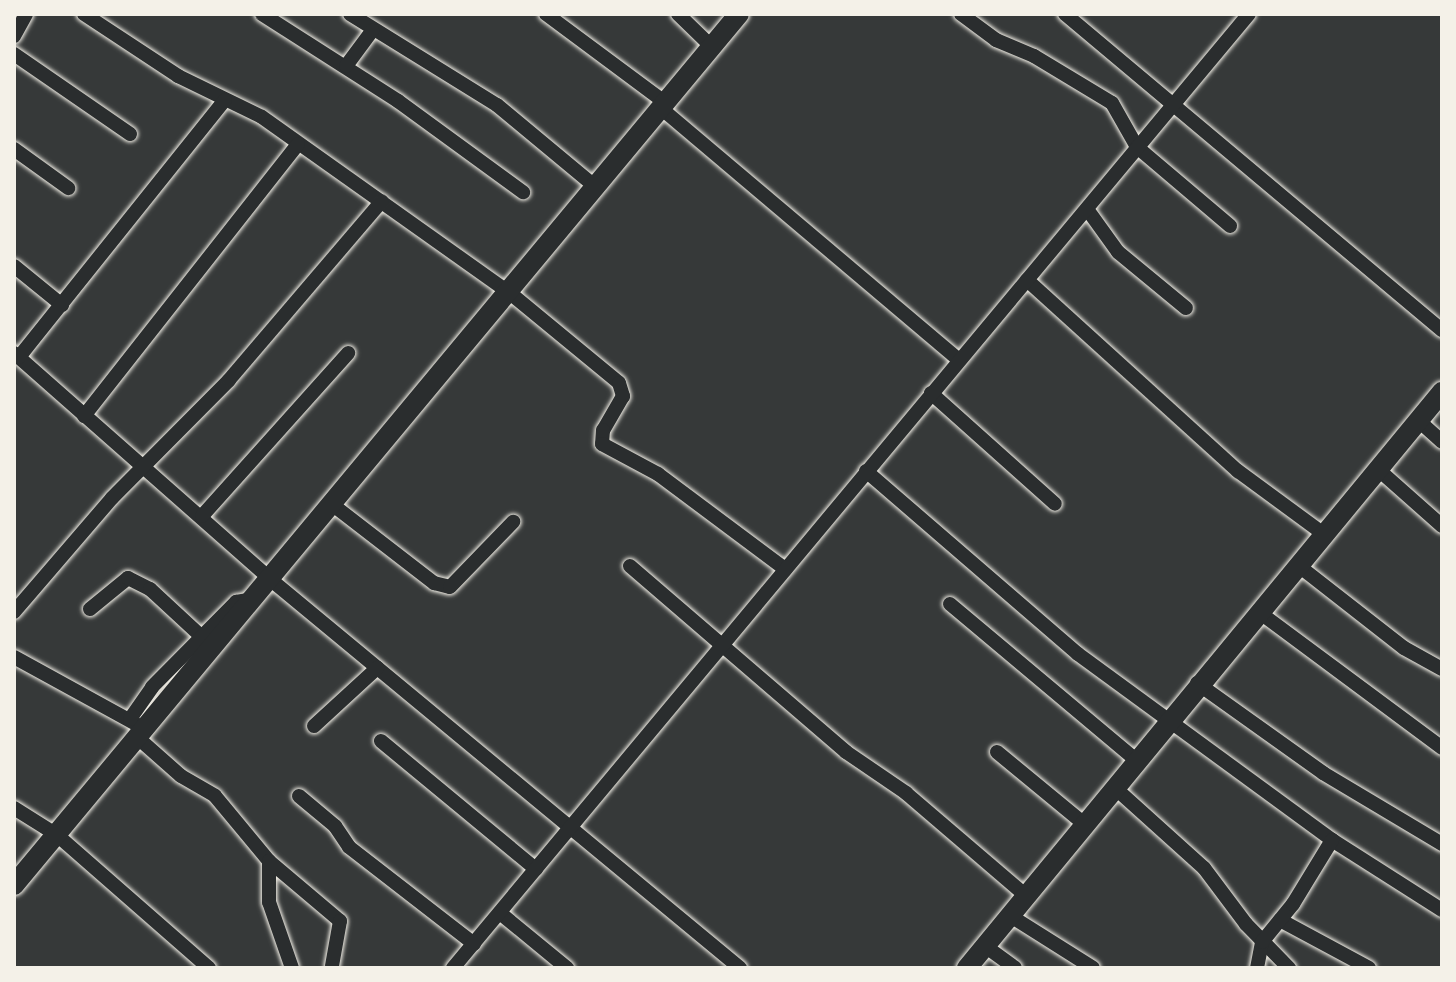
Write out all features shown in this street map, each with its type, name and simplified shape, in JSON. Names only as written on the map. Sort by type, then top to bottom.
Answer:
[{"type":"street","points":[[14,36],[26,14]]},
{"type":"street","points":[[262,14],[346,66],[523,192]]},
{"type":"street","points":[[350,14],[372,31],[497,105],[597,188]]},
{"type":"street","points":[[546,14],[664,106],[959,360]]},
{"type":"street","points":[[678,14],[712,47]]},
{"type":"street","points":[[14,885],[57,835],[138,729],[333,505],[739,14]]},
{"type":"street","points":[[961,14],[996,40],[1034,56],[1112,103],[1137,147],[1230,226]]},
{"type":"street","points":[[1065,14],[1171,106],[1442,330]]},
{"type":"street","points":[[453,968],[1249,14]]},
{"type":"street","points":[[92,16],[178,76],[262,117],[510,293],[619,383],[623,396],[603,430],[602,444],[658,474],[785,569]]},
{"type":"street","points":[[346,66],[372,31]]},
{"type":"street","points":[[14,54],[130,134]]},
{"type":"street","points":[[225,100],[62,305],[16,355],[270,579],[740,968]]},
{"type":"street","points":[[84,416],[298,144]]},
{"type":"street","points":[[14,149],[68,188]]},
{"type":"street","points":[[14,612],[112,498],[146,468],[382,201]]},
{"type":"street","points":[[1087,209],[1118,252],[1186,308]]},
{"type":"street","points":[[14,266],[62,305]]},
{"type":"street","points":[[1027,280],[1238,471],[1325,535]]},
{"type":"street","points":[[202,516],[348,353]]},
{"type":"street","points":[[967,968],[1197,683],[1380,471],[1442,392]]},
{"type":"street","points":[[931,393],[1055,504]]},
{"type":"street","points":[[1419,421],[1442,442]]},
{"type":"street","points":[[866,471],[1078,654],[1332,840],[1442,910]]},
{"type":"street","points":[[1380,471],[1442,526]]},
{"type":"street","points":[[333,505],[434,583],[450,587],[513,522]]},
{"type":"street","points":[[630,566],[722,642],[846,752],[906,793],[1024,894]]},
{"type":"street","points":[[1299,566],[1404,648],[1442,669]]},
{"type":"street","points":[[90,609],[128,578],[150,589],[201,636]]},
{"type":"street","points":[[138,729],[152,687],[236,602],[253,599]]},
{"type":"street","points":[[950,604],[1136,760]]},
{"type":"street","points":[[1259,612],[1442,748]]},
{"type":"street","points":[[14,657],[138,729],[181,776],[215,796],[269,861],[340,921],[332,966]]},
{"type":"street","points":[[314,726],[377,668]]},
{"type":"street","points":[[1197,683],[1323,773],[1442,844]]},
{"type":"street","points":[[381,741],[536,869]]},
{"type":"street","points":[[997,752],[1083,823]]},
{"type":"street","points":[[1114,787],[1204,868],[1262,942],[1289,968]]},
{"type":"street","points":[[299,796],[335,826],[349,847],[474,944]]},
{"type":"street","points":[[14,808],[57,835],[209,968]]},
{"type":"street","points":[[1257,968],[1262,942],[1332,840]]},
{"type":"street","points":[[269,861],[269,902],[292,968]]},
{"type":"street","points":[[500,913],[567,968]]},
{"type":"street","points":[[1009,915],[1093,968]]},
{"type":"street","points":[[1280,920],[1369,968]]},
{"type":"street","points":[[985,946],[1015,968]]}]
